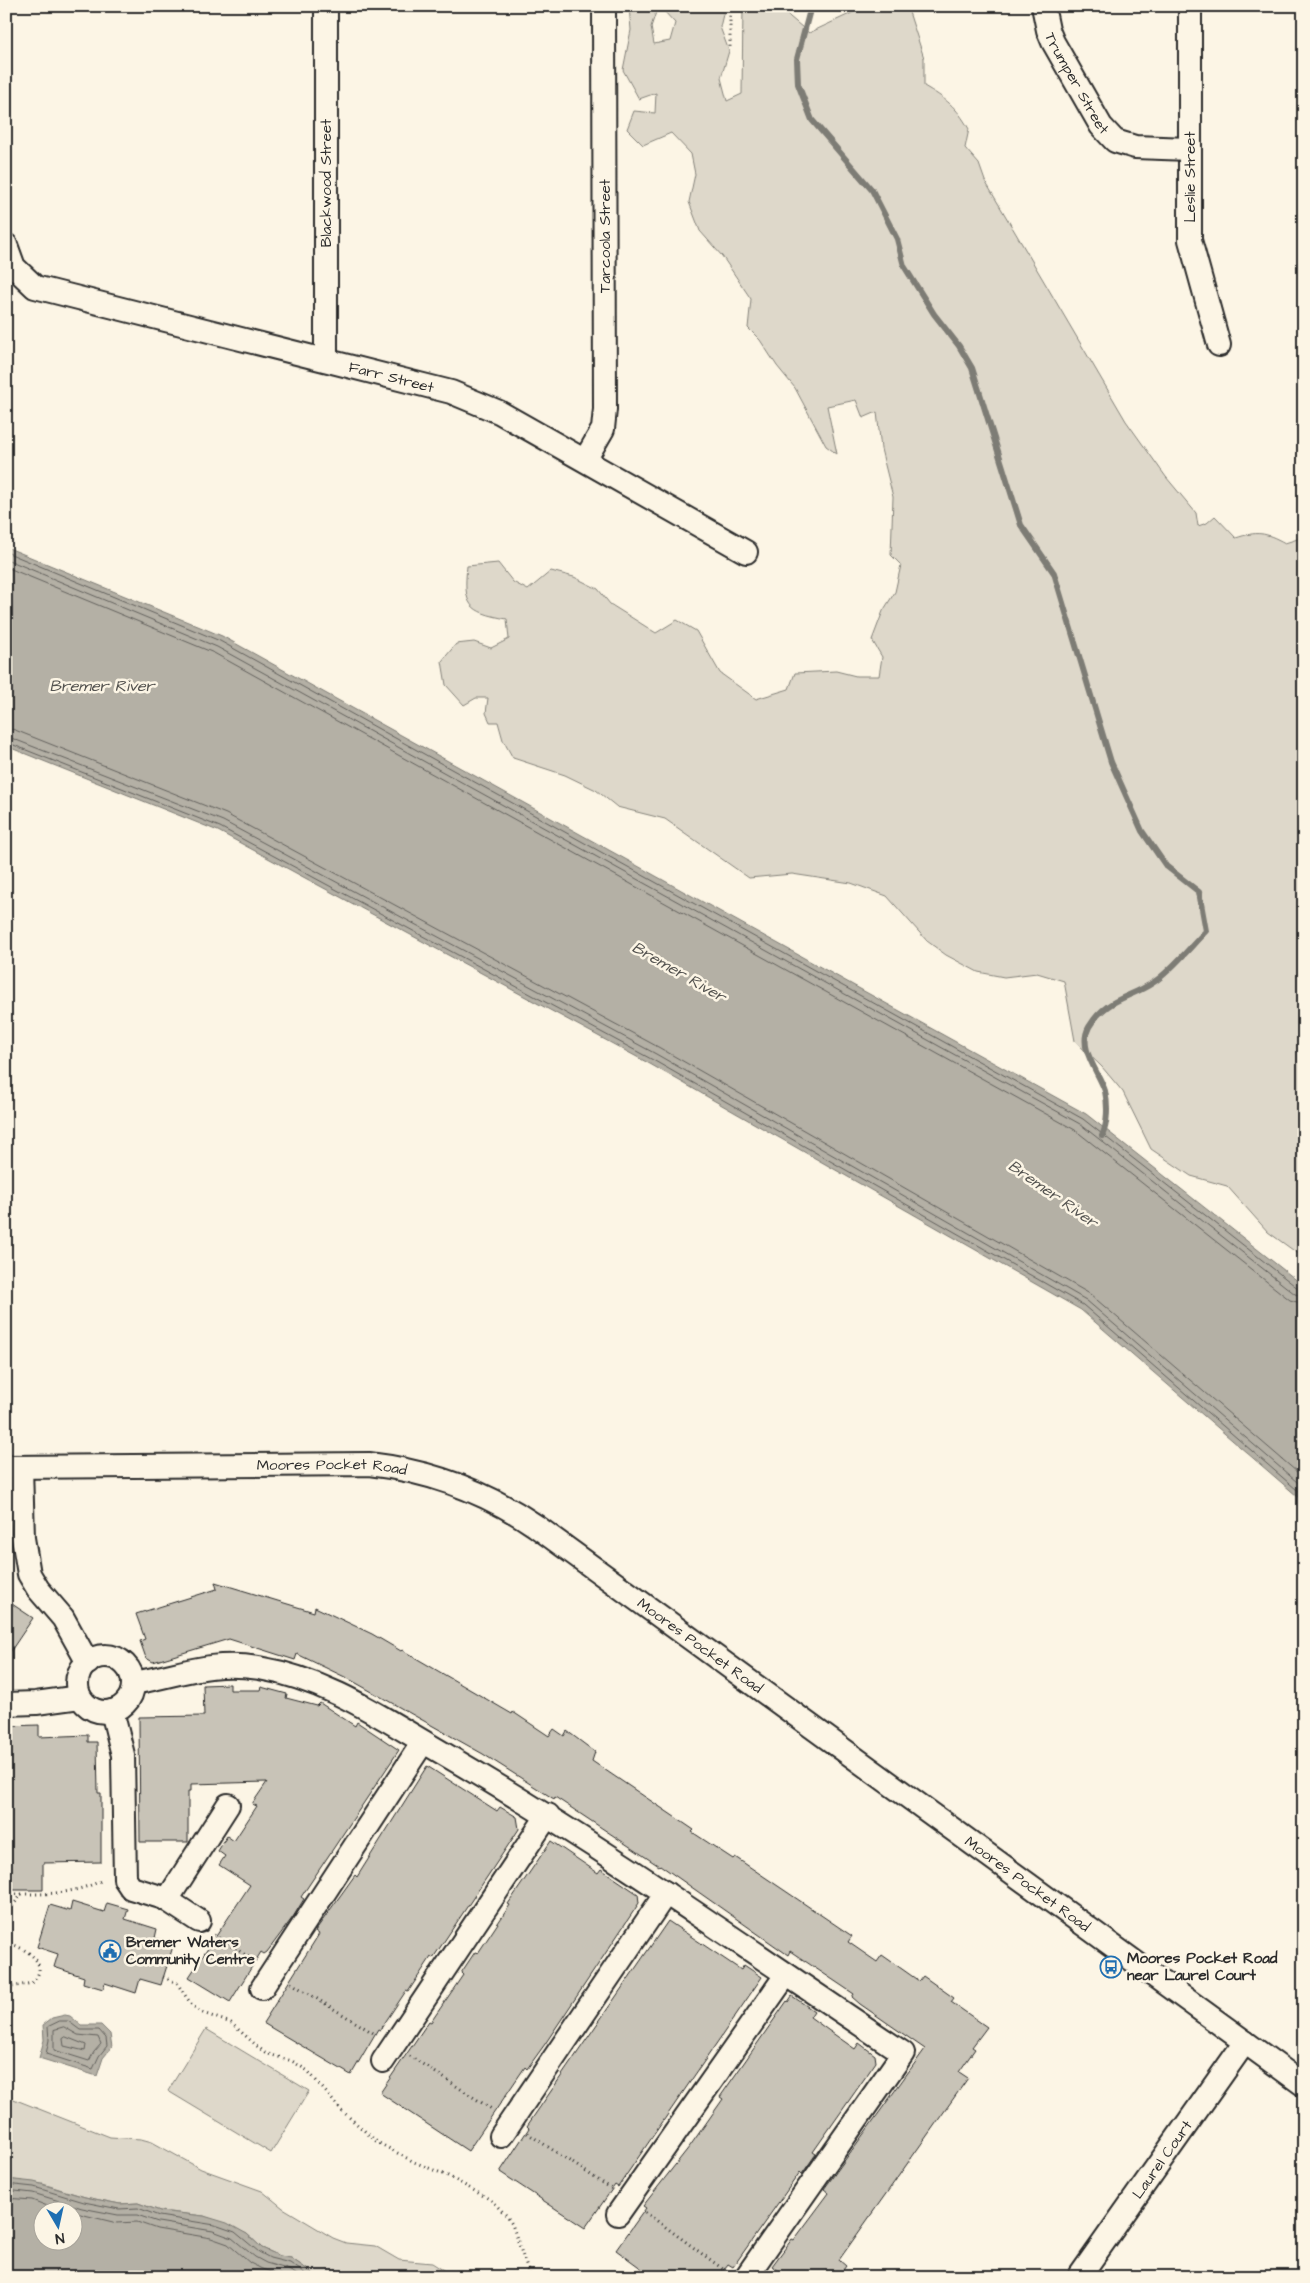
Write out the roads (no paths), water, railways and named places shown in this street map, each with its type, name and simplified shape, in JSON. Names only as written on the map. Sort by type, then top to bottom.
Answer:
[{"type":"street","name":"Blackwood Street","points":[[326,6],[326,360]]},
{"type":"street","name":"Tarcoola Street","points":[[585,460],[603,429],[606,409],[604,6]]},
{"type":"street","name":"Trumper Street","points":[[1043,6],[1048,30],[1053,42],[1107,134],[1120,143],[1135,148],[1190,149]]},
{"type":"street","name":"Leslie Street","points":[[1190,6],[1190,240],[1219,345]]},
{"type":"street","name":"Farr Street","points":[[6,245],[14,267],[35,287],[450,392],[499,412],[746,552]]},
{"type":"street","name":"Moores Pocket Road","points":[[14,1467],[369,1464],[415,1471],[456,1484],[496,1501],[536,1526],[1304,2085]]},
{"type":"street","points":[[14,1467],[29,1574],[38,1589],[63,1618],[88,1663]]},
{"type":"street","points":[[100,1657],[113,1658],[126,1667],[133,1683],[128,1700],[122,1706],[112,1711],[94,1710],[85,1704],[80,1697],[78,1678],[81,1670],[88,1663],[100,1657]]},
{"type":"street","points":[[133,1683],[206,1666],[234,1665],[261,1669],[326,1686],[548,1815],[903,2053],[746,2277]]},
{"type":"street","points":[[6,1704],[36,1703],[80,1697]]},
{"type":"street","points":[[112,1711],[123,1755],[124,1875],[131,1888],[167,1900],[199,1921]]},
{"type":"street","points":[[262,1988],[423,1742]]},
{"type":"street","points":[[167,1900],[228,1805]]},
{"type":"street","points":[[388,2053],[548,1815]]},
{"type":"street","points":[[506,2129],[666,1893]]},
{"type":"street","points":[[623,2207],[786,1975]]},
{"type":"street","name":"Laurel Court","points":[[1079,2277],[1245,2042]]},
{"type":"water","name":"Bremer River","points":[[6,547],[222,636],[1086,1114],[1304,1286],[1304,1502],[1081,1310],[650,1064],[218,831],[6,746]]},
{"type":"water","points":[[65,2015],[70,2016],[81,2025],[101,2025],[110,2034],[112,2047],[103,2058],[97,2076],[39,2058],[44,2040],[43,2025],[52,2018]]},
{"type":"water","points":[[6,2179],[34,2182],[85,2197],[120,2204],[138,2203],[160,2211],[204,2216],[227,2223],[247,2234],[262,2248],[280,2256],[291,2258],[318,2277],[6,2277]]},
{"type":"waterway","points":[[811,6],[797,59],[798,84],[812,120],[872,190],[897,239],[904,266],[934,314],[959,346],[972,368],[1021,525],[1054,573],[1111,762],[1142,831],[1166,866],[1199,892],[1206,931],[1174,965],[1154,982],[1110,1004],[1096,1017],[1089,1027],[1086,1035],[1087,1051],[1106,1096],[1106,1120],[1102,1136]]},
{"type":"place","name":"Bremer Waters Community Centre","points":[[110,1951]]},
{"type":"place","name":"Moores Pocket Road near Laurel Court","points":[[1111,1967]]}]
